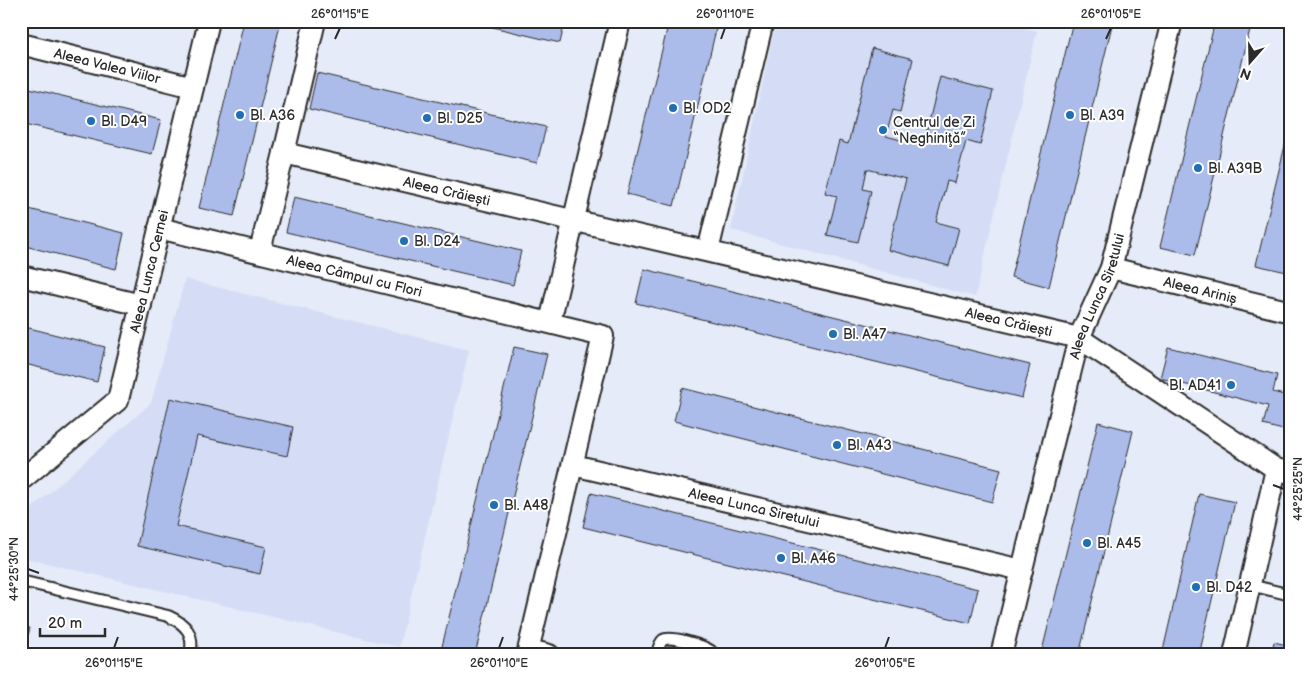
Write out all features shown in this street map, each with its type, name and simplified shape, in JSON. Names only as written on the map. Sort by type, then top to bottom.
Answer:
[{"type":"street","name":"Aleea Lunca Cernei","points":[[21,480],[118,400],[209,21]]},
{"type":"street","points":[[260,251],[315,21]]},
{"type":"street","points":[[550,322],[620,21]]},
{"type":"street","points":[[708,251],[763,21]]},
{"type":"street","name":"Aleea Lunca Siretului","points":[[1001,655],[1079,338],[1111,268],[1172,21]]},
{"type":"street","name":"Aleea Valea Viilor","points":[[21,44],[193,87]]},
{"type":"street","name":"Aleea Crăiești","points":[[284,153],[1079,338],[1284,471],[1250,586],[1234,655]]},
{"type":"street","name":"Aleea Câmpul cu Flori","points":[[159,228],[260,251],[603,336],[528,652],[549,655]]},
{"type":"street","name":"Aleea Ariniș","points":[[1111,268],[1291,312]]},
{"type":"street","points":[[21,276],[141,305]]},
{"type":"street","name":"Aleea Lunca Siretului","points":[[573,465],[1022,570]]},
{"type":"lane","points":[[21,581],[168,616],[183,622],[191,634],[190,655]]},
{"type":"lane","points":[[1250,586],[1291,595]]},
{"type":"lane","points":[[657,655],[660,644],[664,639],[670,638],[705,646],[711,651],[711,655]]},
{"type":"shaded area","name":"Centrul de Zi “Neghiniţă”","points":[[776,21],[999,21],[1037,31],[975,297],[731,230]]},
{"type":"shaded area","points":[[185,279],[469,350],[399,647],[21,557],[21,518],[151,403]]},
{"type":"building","name":"Bl. A36","points":[[244,21],[281,21],[234,216],[199,208]]},
{"type":"building","points":[[467,21],[565,21],[560,43]]},
{"type":"building","name":"Bl. OD2","points":[[669,21],[718,21],[674,206],[627,194]]},
{"type":"building","name":"Bl. A39","points":[[1073,21],[1113,21],[1049,287],[1011,277]]},
{"type":"building","name":"Bl. A39B","points":[[1215,21],[1252,21],[1195,255],[1160,247]]},
{"type":"building","points":[[872,48],[913,59],[900,112],[893,110],[886,136],[923,146],[940,77],[993,91],[980,145],[966,141],[955,183],[947,181],[936,222],[959,228],[949,266],[888,250],[906,179],[867,169],[863,189],[871,191],[858,242],[827,235],[837,196],[825,193],[839,141],[848,144]]},
{"type":"building","name":"Bl. D25","points":[[317,73],[546,127],[537,163],[309,109]]},
{"type":"building","name":"Bl. D49","points":[[21,86],[161,120],[152,154],[21,123]]},
{"type":"building","points":[[1288,133],[1291,134],[1291,273],[1256,265]]},
{"type":"building","name":"Bl. D24","points":[[294,197],[521,251],[513,285],[286,232]]},
{"type":"building","points":[[21,207],[124,233],[116,269],[21,245]]},
{"type":"building","name":"Bl. A47","points":[[644,269],[1030,365],[1022,398],[636,303]]},
{"type":"building","points":[[21,326],[105,347],[97,382],[21,363]]},
{"type":"building","name":"Bl. A48","points":[[514,347],[547,354],[475,655],[440,655]]},
{"type":"building","name":"Bl. AD41","points":[[1168,347],[1277,375],[1273,392],[1291,397],[1291,432],[1263,425],[1268,406],[1160,378]]},
{"type":"building","name":"Bl. A43","points":[[682,388],[1001,469],[992,502],[674,421]]},
{"type":"building","points":[[170,398],[293,427],[287,456],[197,436],[176,526],[266,547],[260,574],[137,546]]},
{"type":"building","name":"Bl. A45","points":[[1098,422],[1133,431],[1079,655],[1041,655]]},
{"type":"building","name":"Bl. A46","points":[[591,493],[978,589],[970,623],[583,527]]},
{"type":"building","name":"Bl. D42","points":[[1199,494],[1235,502],[1199,655],[1162,655]]},
{"type":"building","points":[[21,626],[30,628],[23,655],[21,655]]},
{"type":"building","points":[[1274,642],[1291,646],[1291,655],[1271,655]]},
{"type":"building","points":[[737,648],[767,655],[735,655]]},
{"type":"building","points":[[107,649],[132,655],[106,655]]},
{"type":"place","name":"Bl. OD2","points":[[673,108]]},
{"type":"place","name":"Bl. A36","points":[[240,115]]},
{"type":"place","name":"Bl. A39","points":[[1070,115]]},
{"type":"place","name":"Bl. D25","points":[[427,118]]},
{"type":"place","name":"Bl. D49","points":[[91,121]]},
{"type":"place","name":"Centrul de Zi “Neghiniţă”","points":[[883,130]]},
{"type":"place","name":"Bl. A39B","points":[[1198,168]]},
{"type":"place","name":"Bl. D24","points":[[404,241]]},
{"type":"place","name":"Bl. A47","points":[[833,334]]},
{"type":"place","name":"Bl. AD41","points":[[1231,385]]},
{"type":"place","name":"Bl. A43","points":[[837,445]]},
{"type":"place","name":"Bl. A48","points":[[494,505]]},
{"type":"place","name":"Bl. A45","points":[[1087,543]]},
{"type":"place","name":"Bl. A46","points":[[781,558]]},
{"type":"place","name":"Bl. D42","points":[[1196,587]]}]
